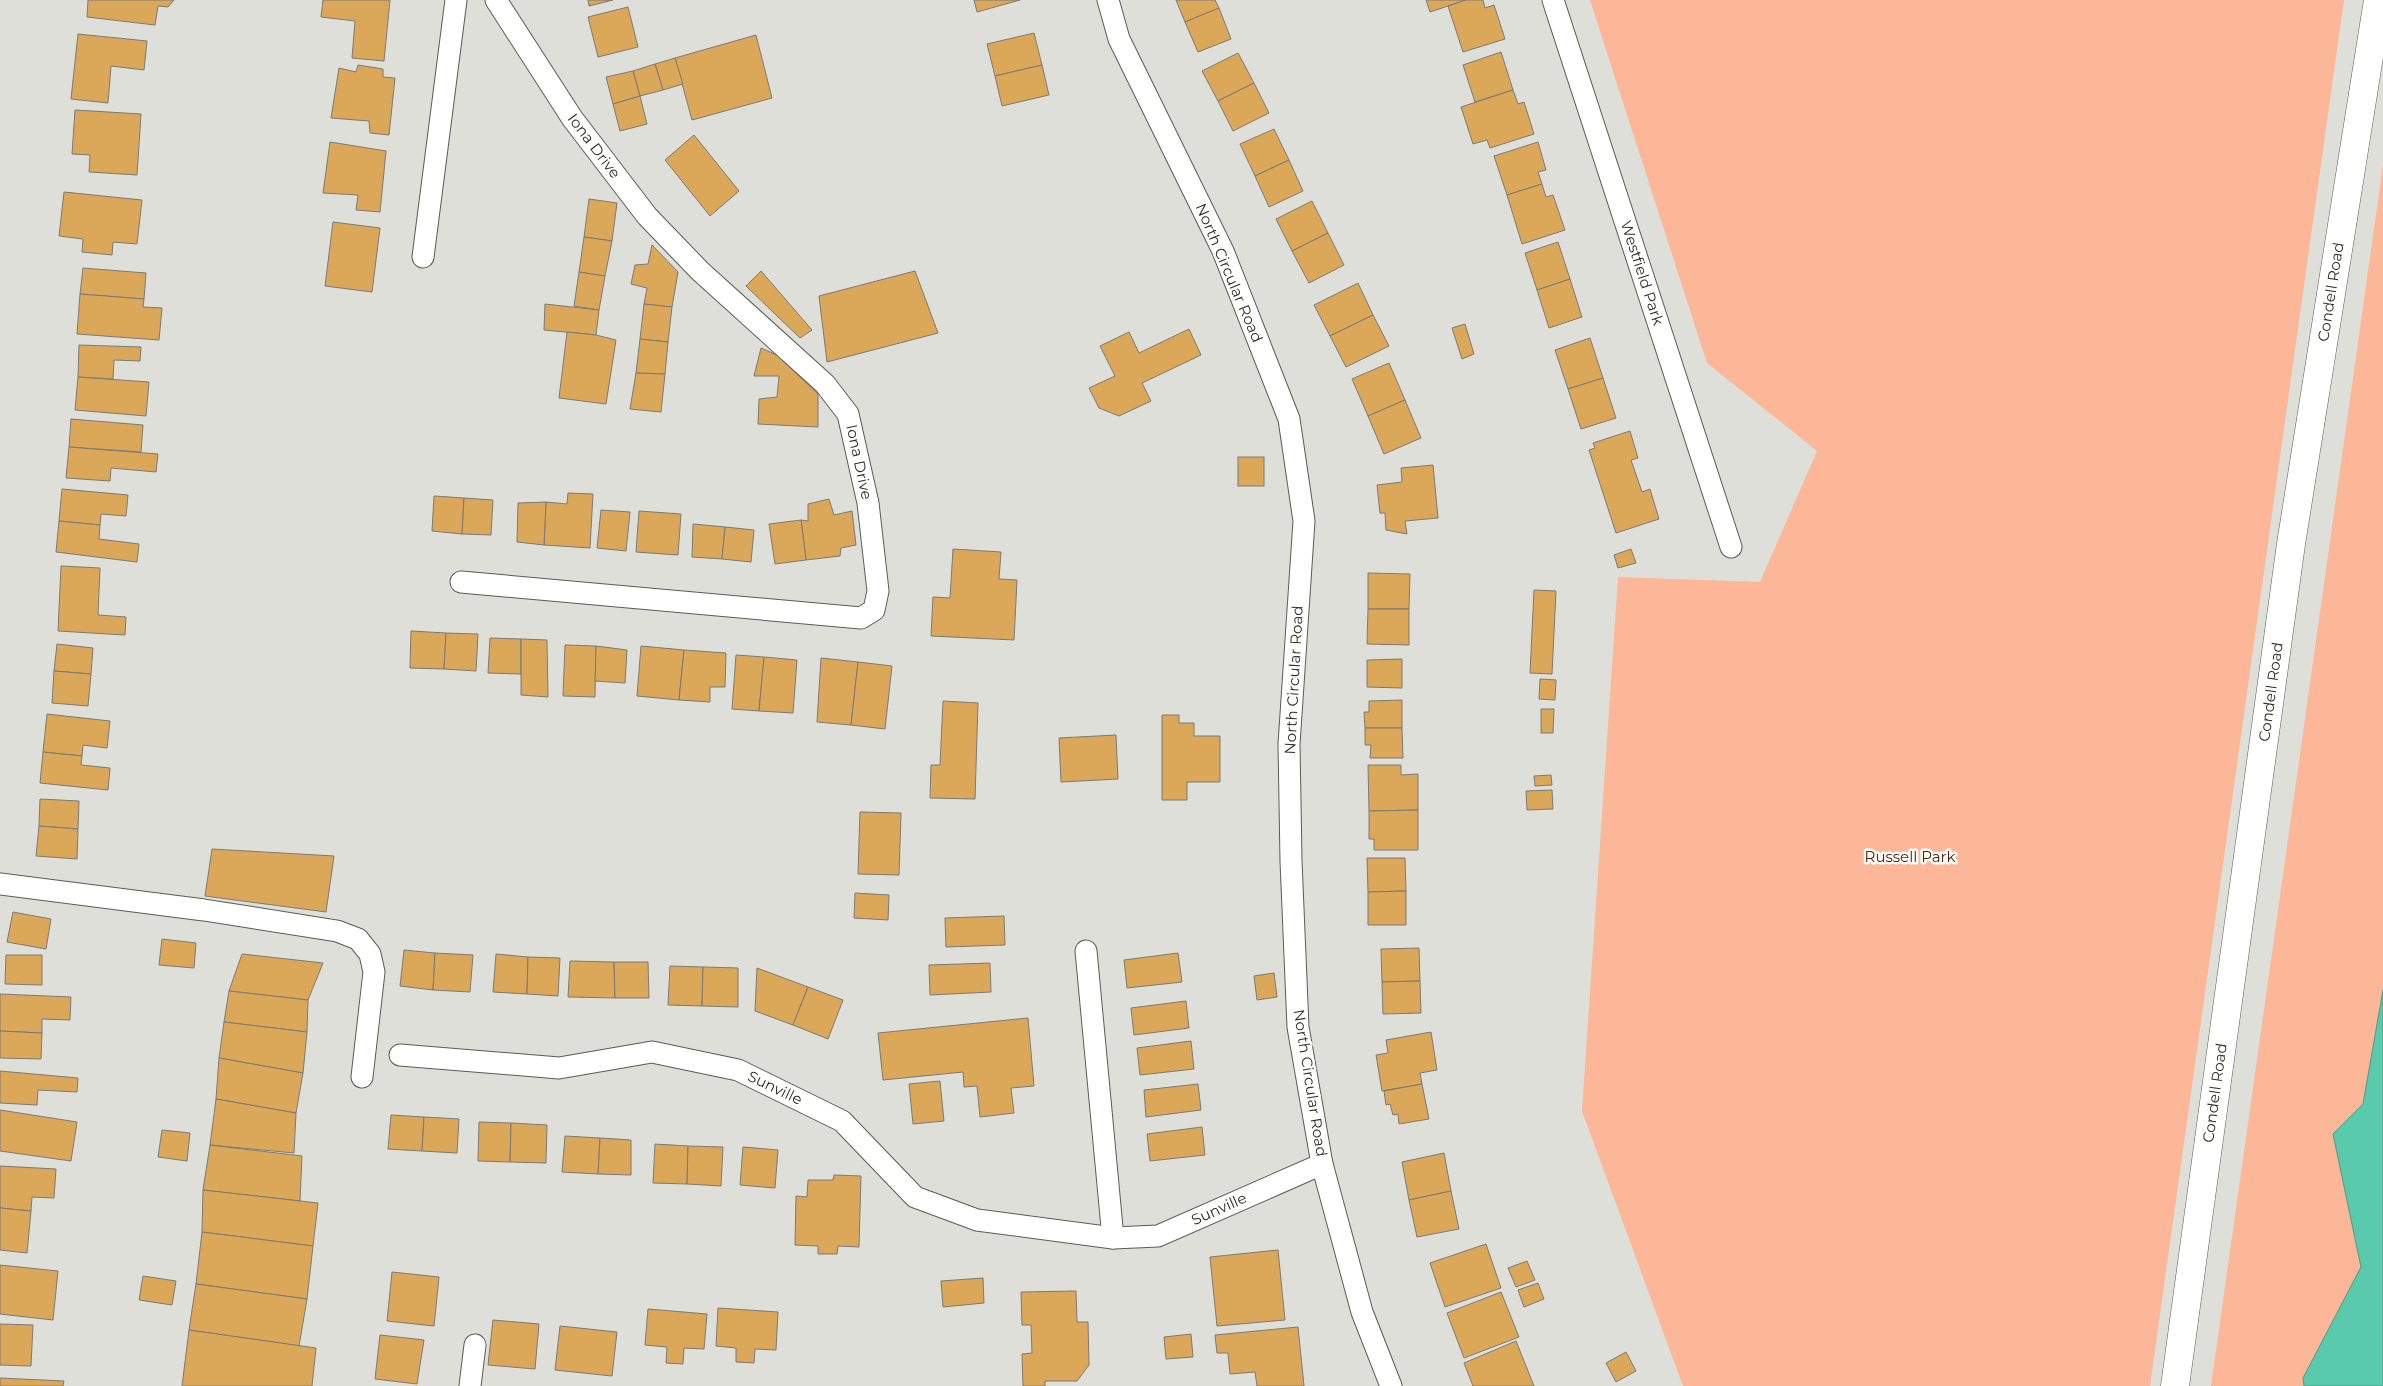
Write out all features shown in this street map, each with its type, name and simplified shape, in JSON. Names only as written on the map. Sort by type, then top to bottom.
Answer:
[{"type":"main road","name":"Condell Road","points":[[2175,1386],[2291,544],[2378,0]]},
{"type":"street","points":[[423,257],[456,0]]},
{"type":"street","name":"Iona Drive","points":[[461,582],[861,618],[874,610],[878,591],[868,503],[848,414],[825,384],[700,272],[647,216],[572,118],[496,0]]},
{"type":"street","name":"North Circular Road","points":[[1108,0],[1119,38],[1223,251],[1289,419],[1304,521],[1289,744],[1291,861],[1298,1027],[1322,1164],[1362,1312],[1391,1386]]},
{"type":"street","name":"Westfield Park","points":[[1553,0],[1731,547]]},
{"type":"street","points":[[0,884],[204,910],[337,931],[358,939],[370,954],[374,972],[362,1077]]},
{"type":"street","points":[[1086,951],[1113,1238]]},
{"type":"street","name":"Sunville","points":[[400,1055],[559,1068],[652,1052],[738,1070],[842,1121],[915,1197],[978,1220],[1113,1238],[1158,1236],[1322,1164]]},
{"type":"street","points":[[470,1386],[475,1345]]},
{"type":"green space","name":"Russell Park","points":[[1590,0],[2344,0],[2150,1386],[1683,1386],[1582,1111],[1618,577],[1760,582],[1817,451],[1707,363]]},
{"type":"green space","points":[[2383,165],[2383,990],[2363,1104],[2333,1134],[2361,1267],[2303,1378],[2304,1386],[2211,1386]]},
{"type":"shaded area","points":[[2383,990],[2383,1386],[2304,1386],[2303,1378],[2361,1267],[2333,1134],[2363,1104]]},
{"type":"building","points":[[88,0],[174,0],[168,7],[158,6],[155,25],[87,17]]},
{"type":"building","points":[[323,0],[390,0],[384,61],[352,58],[355,21],[321,17]]},
{"type":"building","points":[[588,0],[613,0],[589,6]]},
{"type":"building","points":[[974,0],[1020,0],[977,12]]},
{"type":"building","points":[[1176,0],[1215,0],[1219,8],[1185,22]]},
{"type":"building","points":[[1426,0],[1466,0],[1430,12]]},
{"type":"building","points":[[1466,0],[1483,0],[1485,8],[1494,5],[1505,39],[1463,52],[1448,6]]},
{"type":"building","points":[[628,7],[638,47],[598,57],[588,17]]},
{"type":"building","points":[[1219,8],[1231,39],[1198,52],[1185,22]]},
{"type":"building","points":[[1034,33],[1042,65],[995,76],[987,44]]},
{"type":"building","points":[[78,34],[147,41],[144,70],[111,66],[108,103],[71,99]]},
{"type":"building","points":[[756,35],[772,98],[692,120],[675,58]]},
{"type":"building","points":[[1501,52],[1513,90],[1475,102],[1463,65]]},
{"type":"building","points":[[1238,53],[1254,83],[1218,101],[1202,71]]},
{"type":"building","points":[[675,58],[683,84],[663,90],[655,64]]},
{"type":"building","points":[[655,64],[663,90],[640,96],[633,71]]},
{"type":"building","points":[[358,65],[383,69],[383,77],[395,78],[389,135],[370,133],[369,121],[331,118],[339,68],[356,72]]},
{"type":"building","points":[[1042,65],[1049,95],[1002,106],[995,76]]},
{"type":"building","points":[[633,71],[640,96],[613,104],[606,77]]},
{"type":"building","points":[[1254,83],[1269,113],[1233,131],[1218,101]]},
{"type":"building","points":[[1513,90],[1518,104],[1524,102],[1534,134],[1490,148],[1487,140],[1473,144],[1461,107]]},
{"type":"building","points":[[640,96],[647,124],[620,131],[613,104]]},
{"type":"building","points":[[75,110],[141,114],[137,175],[89,172],[90,155],[72,154]]},
{"type":"building","points":[[1274,129],[1289,160],[1255,176],[1240,144]]},
{"type":"building","points":[[694,135],[739,191],[710,216],[665,160]]},
{"type":"building","points":[[330,142],[386,151],[380,212],[356,210],[358,195],[323,193]]},
{"type":"building","points":[[1538,142],[1546,170],[1538,172],[1542,184],[1507,195],[1494,156]]},
{"type":"building","points":[[1289,160],[1303,191],[1269,207],[1255,176]]},
{"type":"building","points":[[1542,184],[1546,197],[1553,195],[1565,230],[1522,244],[1507,195]]},
{"type":"building","points":[[64,192],[142,200],[137,244],[113,242],[112,255],[82,252],[83,239],[59,236]]},
{"type":"building","points":[[589,199],[617,203],[612,241],[584,237]]},
{"type":"building","points":[[1312,201],[1328,233],[1292,251],[1276,219]]},
{"type":"building","points":[[333,222],[380,228],[372,292],[325,286]]},
{"type":"building","points":[[1328,233],[1344,265],[1309,283],[1292,251]]},
{"type":"building","points":[[584,237],[612,241],[605,276],[579,272]]},
{"type":"building","points":[[1558,242],[1570,279],[1537,290],[1525,253]]},
{"type":"building","points":[[652,245],[678,272],[672,307],[644,304],[647,288],[631,284],[635,265],[648,264]]},
{"type":"building","points":[[83,268],[146,273],[144,299],[80,294]]},
{"type":"building","points":[[761,271],[812,330],[800,338],[746,286]]},
{"type":"building","points":[[915,271],[938,333],[827,362],[819,296]]},
{"type":"building","points":[[579,272],[605,276],[599,310],[574,306]]},
{"type":"building","points":[[1570,279],[1582,317],[1549,328],[1537,290]]},
{"type":"building","points":[[1358,283],[1373,315],[1330,336],[1314,305]]},
{"type":"building","points":[[80,294],[144,299],[143,307],[162,308],[159,340],[77,334]]},
{"type":"building","points":[[545,304],[599,310],[596,335],[544,330]]},
{"type":"building","points":[[644,304],[672,307],[668,342],[640,339]]},
{"type":"building","points":[[1373,315],[1389,346],[1346,367],[1330,336]]},
{"type":"building","points":[[1465,324],[1474,354],[1462,359],[1452,328]]},
{"type":"building","points":[[1189,329],[1201,355],[1142,383],[1151,401],[1119,416],[1099,408],[1089,388],[1115,376],[1100,346],[1129,332],[1139,353]]},
{"type":"building","points":[[567,332],[596,335],[616,340],[606,404],[559,398]]},
{"type":"building","points":[[1590,338],[1603,378],[1568,389],[1555,350]]},
{"type":"building","points":[[640,339],[668,342],[665,374],[636,373]]},
{"type":"building","points":[[79,345],[141,347],[140,361],[114,360],[113,379],[78,377]]},
{"type":"building","points":[[761,348],[777,355],[818,394],[818,427],[758,424],[759,399],[777,397],[779,376],[754,376]]},
{"type":"building","points":[[1389,363],[1405,400],[1368,416],[1352,379]]},
{"type":"building","points":[[636,373],[665,374],[661,412],[630,409]]},
{"type":"building","points":[[78,377],[149,382],[146,416],[75,410]]},
{"type":"building","points":[[1603,378],[1616,418],[1581,429],[1568,389]]},
{"type":"building","points":[[1405,400],[1421,438],[1384,454],[1368,416]]},
{"type":"building","points":[[71,419],[143,425],[141,452],[69,447]]},
{"type":"building","points":[[1630,431],[1638,458],[1631,460],[1642,492],[1650,489],[1659,519],[1616,533],[1589,450],[1595,448],[1593,443]]},
{"type":"building","points":[[69,447],[158,454],[156,472],[111,468],[110,481],[66,478]]},
{"type":"building","points":[[1238,457],[1264,457],[1264,486],[1238,486]]},
{"type":"building","points":[[1433,465],[1438,518],[1405,521],[1407,534],[1386,530],[1385,513],[1380,513],[1377,485],[1402,482],[1401,468]]},
{"type":"building","points":[[62,489],[128,495],[126,516],[101,514],[100,525],[59,521]]},
{"type":"building","points":[[568,493],[593,494],[590,548],[544,545],[546,502],[567,504]]},
{"type":"building","points":[[434,496],[464,498],[462,534],[432,531]]},
{"type":"building","points":[[464,498],[493,500],[491,535],[462,534]]},
{"type":"building","points":[[829,499],[834,515],[852,511],[856,545],[841,548],[840,556],[806,560],[801,520],[808,521],[808,504]]},
{"type":"building","points":[[546,502],[544,545],[517,542],[518,503]]},
{"type":"building","points":[[601,510],[630,512],[626,551],[597,548]]},
{"type":"building","points":[[639,511],[681,514],[678,555],[636,552]]},
{"type":"building","points":[[801,520],[806,560],[775,564],[769,524]]},
{"type":"building","points":[[59,521],[100,525],[99,539],[139,544],[137,562],[56,552]]},
{"type":"building","points":[[693,524],[725,527],[722,559],[692,557]]},
{"type":"building","points":[[725,527],[754,530],[751,562],[722,559]]},
{"type":"building","points":[[953,549],[1001,552],[999,579],[1017,580],[1014,640],[931,636],[933,597],[950,598]]},
{"type":"building","points":[[1631,549],[1636,563],[1618,568],[1614,555]]},
{"type":"building","points":[[61,566],[100,568],[98,615],[126,617],[125,635],[58,631]]},
{"type":"building","points":[[1368,573],[1410,574],[1409,609],[1368,609]]},
{"type":"building","points":[[1534,590],[1556,591],[1552,674],[1530,673]]},
{"type":"building","points":[[1368,609],[1409,609],[1409,645],[1367,644]]},
{"type":"building","points":[[411,631],[446,633],[444,669],[410,668]]},
{"type":"building","points":[[446,633],[478,634],[476,671],[444,669]]},
{"type":"building","points":[[490,638],[521,639],[521,674],[488,673]]},
{"type":"building","points":[[521,639],[547,640],[548,697],[521,695]]},
{"type":"building","points":[[57,644],[93,648],[91,674],[54,671]]},
{"type":"building","points":[[565,645],[596,646],[595,697],[563,696]]},
{"type":"building","points":[[596,646],[627,650],[625,683],[595,681]]},
{"type":"building","points":[[641,646],[684,650],[679,700],[637,696]]},
{"type":"building","points":[[684,650],[726,653],[725,687],[710,687],[710,702],[679,700]]},
{"type":"building","points":[[736,655],[764,657],[759,711],[732,709]]},
{"type":"building","points":[[764,657],[797,660],[793,713],[759,711]]},
{"type":"building","points":[[821,658],[858,662],[851,725],[817,722]]},
{"type":"building","points":[[1402,659],[1402,688],[1367,687],[1367,660]]},
{"type":"building","points":[[858,662],[892,666],[885,729],[851,725]]},
{"type":"building","points":[[54,671],[91,674],[88,706],[52,703]]},
{"type":"building","points":[[1540,679],[1556,680],[1555,700],[1539,699]]},
{"type":"building","points":[[1402,700],[1402,728],[1365,728],[1364,712],[1369,712],[1369,701]]},
{"type":"building","points":[[943,701],[978,703],[975,799],[930,798],[931,765],[940,765]]},
{"type":"building","points":[[1541,709],[1554,709],[1553,733],[1541,733]]},
{"type":"building","points":[[47,714],[110,721],[107,748],[83,745],[82,756],[43,752]]},
{"type":"building","points":[[1162,715],[1179,715],[1179,723],[1194,723],[1194,736],[1220,736],[1220,782],[1187,782],[1187,800],[1162,800]]},
{"type":"building","points":[[1365,728],[1402,728],[1403,758],[1370,758],[1371,745],[1365,745]]},
{"type":"building","points":[[1116,735],[1118,779],[1061,782],[1059,738]]},
{"type":"building","points":[[43,752],[82,756],[81,765],[110,768],[108,790],[40,783]]},
{"type":"building","points":[[1368,765],[1401,765],[1401,775],[1418,774],[1418,810],[1369,811]]},
{"type":"building","points":[[1551,775],[1552,785],[1535,786],[1534,776]]},
{"type":"building","points":[[1552,790],[1553,809],[1527,810],[1526,791]]},
{"type":"building","points":[[40,799],[79,801],[78,829],[39,826]]},
{"type":"building","points":[[1418,810],[1418,850],[1374,850],[1374,839],[1369,839],[1369,811]]},
{"type":"building","points":[[860,812],[901,813],[899,875],[858,874]]},
{"type":"building","points":[[39,826],[78,829],[77,859],[36,856]]},
{"type":"building","points":[[212,849],[334,856],[326,912],[205,896]]},
{"type":"building","points":[[1367,858],[1405,858],[1406,891],[1368,892]]},
{"type":"building","points":[[1406,891],[1406,925],[1368,925],[1368,892]]},
{"type":"building","points":[[855,893],[889,895],[888,920],[854,918]]},
{"type":"building","points":[[13,912],[51,919],[46,949],[7,942]]},
{"type":"building","points":[[1004,916],[1005,945],[946,947],[945,918]]},
{"type":"building","points":[[162,939],[196,943],[194,968],[159,965]]},
{"type":"building","points":[[1419,948],[1420,981],[1382,982],[1381,949]]},
{"type":"building","points":[[404,950],[435,953],[433,990],[400,986]]},
{"type":"building","points":[[435,953],[473,955],[470,992],[433,990]]},
{"type":"building","points":[[1178,953],[1182,982],[1127,988],[1124,960]]},
{"type":"building","points":[[242,954],[323,963],[308,1000],[229,991]]},
{"type":"building","points":[[496,954],[528,957],[527,994],[493,992]]},
{"type":"building","points":[[6,955],[42,955],[42,985],[5,984]]},
{"type":"building","points":[[528,957],[560,958],[558,996],[527,994]]},
{"type":"building","points":[[570,961],[614,962],[615,998],[568,997]]},
{"type":"building","points":[[614,962],[648,962],[649,998],[615,998]]},
{"type":"building","points":[[990,963],[991,992],[930,995],[929,965]]},
{"type":"building","points":[[670,966],[703,967],[702,1006],[668,1005]]},
{"type":"building","points":[[703,967],[738,968],[738,1007],[702,1006]]},
{"type":"building","points":[[757,968],[808,987],[793,1025],[755,1011]]},
{"type":"building","points":[[1274,973],[1277,997],[1257,1000],[1254,976]]},
{"type":"building","points":[[1420,981],[1421,1013],[1383,1014],[1382,982]]},
{"type":"building","points":[[808,987],[843,1000],[828,1039],[793,1025]]},
{"type":"building","points":[[229,991],[308,1000],[307,1032],[224,1022]]},
{"type":"building","points":[[0,994],[71,997],[70,1020],[42,1019],[42,1033],[0,1031]]},
{"type":"building","points":[[1186,1001],[1189,1028],[1134,1035],[1131,1008]]},
{"type":"building","points":[[1028,1018],[1034,1086],[1011,1088],[1014,1113],[980,1117],[977,1086],[964,1087],[963,1072],[883,1080],[878,1033]]},
{"type":"building","points":[[224,1022],[307,1032],[303,1073],[219,1058]]},
{"type":"building","points":[[0,1031],[42,1033],[41,1059],[0,1058]]},
{"type":"building","points":[[1431,1032],[1437,1070],[1420,1073],[1422,1084],[1382,1091],[1376,1055],[1388,1053],[1386,1040]]},
{"type":"building","points":[[1191,1041],[1194,1069],[1140,1075],[1137,1048]]},
{"type":"building","points":[[219,1058],[303,1073],[296,1113],[216,1099]]},
{"type":"building","points":[[0,1071],[78,1078],[77,1092],[38,1090],[37,1105],[0,1103]]},
{"type":"building","points":[[940,1081],[944,1121],[913,1124],[909,1084]]},
{"type":"building","points":[[1198,1084],[1201,1110],[1146,1117],[1144,1090]]},
{"type":"building","points":[[1422,1084],[1429,1119],[1399,1124],[1398,1114],[1393,1115],[1390,1104],[1386,1105],[1384,1091]]},
{"type":"building","points":[[216,1099],[296,1113],[294,1153],[210,1145]]},
{"type":"building","points":[[0,1110],[77,1122],[71,1161],[0,1151]]},
{"type":"building","points":[[391,1115],[424,1117],[422,1151],[388,1149]]},
{"type":"building","points":[[424,1117],[459,1119],[457,1153],[422,1151]]},
{"type":"building","points":[[479,1122],[511,1123],[510,1162],[478,1161]]},
{"type":"building","points":[[511,1123],[547,1125],[546,1163],[510,1162]]},
{"type":"building","points":[[1202,1127],[1205,1155],[1150,1161],[1147,1134]]},
{"type":"building","points":[[162,1130],[190,1133],[187,1161],[158,1157]]},
{"type":"building","points":[[565,1136],[600,1138],[598,1174],[562,1172]]},
{"type":"building","points":[[600,1138],[631,1140],[631,1175],[598,1174]]},
{"type":"building","points":[[655,1144],[688,1146],[687,1184],[653,1183]]},
{"type":"building","points":[[210,1145],[302,1156],[300,1201],[203,1190]]},
{"type":"building","points":[[688,1146],[723,1147],[721,1186],[687,1184]]},
{"type":"building","points":[[743,1147],[778,1150],[775,1188],[740,1185]]},
{"type":"building","points":[[1444,1153],[1451,1191],[1409,1200],[1402,1162]]},
{"type":"building","points":[[0,1166],[56,1169],[54,1198],[32,1197],[31,1211],[0,1208]]},
{"type":"building","points":[[834,1175],[861,1176],[859,1247],[838,1246],[837,1254],[818,1254],[818,1246],[795,1245],[796,1196],[807,1197],[808,1180],[833,1180]]},
{"type":"building","points":[[203,1190],[318,1203],[313,1246],[202,1232]]},
{"type":"building","points":[[1451,1191],[1459,1229],[1417,1237],[1409,1200]]},
{"type":"building","points":[[0,1208],[31,1211],[27,1253],[0,1250]]},
{"type":"building","points":[[202,1232],[313,1246],[307,1299],[196,1284]]},
{"type":"building","points":[[1486,1244],[1501,1288],[1445,1307],[1430,1263]]},
{"type":"building","points":[[1278,1250],[1285,1320],[1217,1326],[1210,1257]]},
{"type":"building","points":[[1527,1261],[1535,1280],[1516,1287],[1508,1268]]},
{"type":"building","points":[[0,1265],[58,1271],[53,1320],[0,1314]]},
{"type":"building","points":[[392,1272],[439,1277],[434,1326],[387,1321]]},
{"type":"building","points":[[143,1276],[176,1281],[172,1305],[139,1300]]},
{"type":"building","points":[[983,1278],[984,1303],[943,1307],[941,1281]]},
{"type":"building","points":[[1538,1283],[1544,1299],[1524,1307],[1518,1290]]},
{"type":"building","points":[[196,1284],[307,1299],[299,1346],[189,1330]]},
{"type":"building","points":[[1076,1291],[1077,1322],[1088,1322],[1089,1365],[1077,1381],[1045,1381],[1045,1386],[1023,1386],[1022,1354],[1032,1353],[1031,1325],[1022,1325],[1021,1292]]},
{"type":"building","points":[[1501,1292],[1519,1337],[1464,1358],[1447,1313]]},
{"type":"building","points":[[718,1308],[778,1312],[776,1350],[755,1349],[754,1363],[736,1362],[736,1348],[716,1346]]},
{"type":"building","points":[[648,1309],[707,1314],[704,1349],[684,1348],[683,1364],[666,1363],[667,1347],[645,1345]]},
{"type":"building","points":[[493,1320],[539,1324],[535,1369],[488,1365]]},
{"type":"building","points":[[0,1324],[33,1325],[31,1366],[0,1365]]},
{"type":"building","points":[[560,1326],[617,1332],[612,1376],[555,1370]]},
{"type":"building","points":[[1298,1327],[1304,1386],[1257,1386],[1255,1372],[1230,1374],[1228,1353],[1217,1353],[1215,1335]]},
{"type":"building","points":[[189,1330],[316,1348],[312,1386],[182,1386]]},
{"type":"building","points":[[1191,1334],[1193,1357],[1166,1359],[1164,1337]]},
{"type":"building","points":[[380,1335],[424,1340],[417,1384],[375,1379]]},
{"type":"building","points":[[1516,1341],[1534,1386],[1473,1386],[1464,1363]]},
{"type":"building","points":[[1626,1352],[1636,1371],[1616,1382],[1606,1363]]},
{"type":"building","points":[[0,1378],[64,1381],[63,1386],[0,1386]]}]
